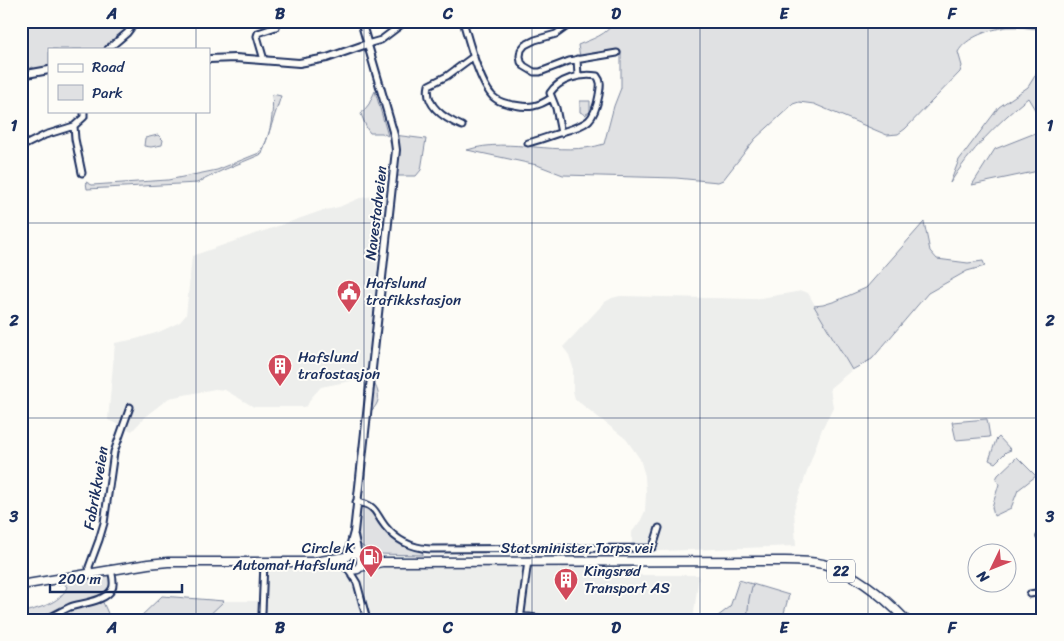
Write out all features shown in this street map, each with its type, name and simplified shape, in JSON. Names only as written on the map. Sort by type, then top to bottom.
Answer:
[{"type":"highway","name":"22","points":[[314,562],[353,552],[359,555]]},
{"type":"highway","points":[[346,555],[344,562],[347,568]]},
{"type":"highway","points":[[359,555],[362,562],[359,568]]},
{"type":"highway","name":"Statsminister Torps vei","points":[[359,555],[382,562]]},
{"type":"highway","name":"22","points":[[21,585],[112,569],[168,562],[314,562],[347,568],[359,568]]},
{"type":"highway","name":"Statsminister Torps vei","points":[[359,568],[382,562],[808,562],[823,564],[845,573],[876,592],[906,620]]},
{"type":"street","points":[[109,48],[127,34],[136,21]]},
{"type":"street","name":"Navestadveien","points":[[346,555],[354,532],[396,150],[394,135],[361,21]]},
{"type":"street","points":[[210,59],[235,58],[291,63],[308,62],[327,58],[381,40],[406,21]]},
{"type":"street","points":[[463,21],[474,56],[488,90],[495,99],[502,103],[528,108],[550,98]]},
{"type":"street","points":[[574,21],[556,34],[525,45],[521,50],[520,56],[524,66],[534,72],[540,72],[577,59],[617,53]]},
{"type":"street","points":[[264,60],[257,36],[258,33],[276,27]]},
{"type":"street","points":[[462,126],[452,122],[438,112],[429,98],[428,90],[429,85],[447,76],[474,56]]},
{"type":"street","points":[[577,59],[578,76]]},
{"type":"street","points":[[21,75],[48,70]]},
{"type":"street","points":[[528,143],[586,124],[594,114],[597,106],[600,79],[593,76],[572,77],[553,88],[550,98],[556,108],[560,132]]},
{"type":"street","points":[[24,145],[45,135],[74,126],[84,117],[84,112]]},
{"type":"street","points":[[74,126],[82,173]]},
{"type":"street","name":"Fabrikkveien","points":[[90,573],[89,566],[104,523],[114,452],[130,407]]},
{"type":"street","points":[[356,502],[370,505],[385,527],[403,542],[430,549],[650,548],[653,547],[659,528]]},
{"type":"street","name":"Navestadveien","points":[[354,532],[359,555]]},
{"type":"street","points":[[528,561],[521,618],[552,620]]},
{"type":"street","points":[[262,613],[264,562]]},
{"type":"street","points":[[347,568],[357,583],[367,620]]},
{"type":"street","points":[[357,583],[359,568]]},
{"type":"street","points":[[45,620],[67,608],[108,594],[113,583],[112,569]]},
{"type":"street","points":[[1030,594],[1036,593],[1043,596]]},
{"type":"shaded area","points":[[387,196],[366,378],[321,387],[311,398],[307,406],[304,407],[254,407],[225,390],[215,389],[169,398],[147,415],[132,431],[108,420],[115,343],[159,332],[180,322],[186,315],[192,256],[321,211],[339,207],[360,198]]},
{"type":"shaded area","points":[[802,291],[808,293],[852,370],[830,388],[833,407],[822,429],[794,509],[796,546],[634,552],[632,548],[632,532],[645,511],[645,476],[640,459],[626,439],[575,399],[573,367],[569,355],[563,347],[605,302],[620,296],[754,299]]},
{"type":"shaded area","points":[[261,565],[309,565],[314,571],[366,571],[376,567],[630,565],[631,575],[699,575],[693,620],[204,620],[224,601],[261,601]]},
{"type":"green space","points":[[21,21],[136,21],[108,48],[48,48],[48,70],[35,72],[33,67],[25,70],[21,40]]},
{"type":"green space","points":[[615,21],[1043,21],[1043,29],[1001,28],[979,35],[967,42],[958,52],[962,66],[960,72],[898,134],[887,135],[814,104],[799,102],[793,104],[755,139],[723,180],[718,182],[676,178],[563,175],[537,165],[467,150],[501,145],[570,149],[604,144],[621,88],[621,51],[580,57],[578,45],[608,30]]},
{"type":"green space","points":[[1043,63],[1043,123],[1028,98],[985,137],[950,183],[959,160],[999,107],[1028,87]]},
{"type":"green space","points":[[375,91],[388,136],[382,133],[370,133],[361,114],[369,104]]},
{"type":"green space","points":[[272,94],[281,96],[269,132],[272,117]]},
{"type":"green space","points":[[580,101],[590,101],[590,112],[586,115],[580,112]]},
{"type":"green space","points":[[1043,130],[1043,170],[972,185],[995,149]]},
{"type":"green space","points":[[158,135],[163,140],[162,145],[144,146],[145,138]]},
{"type":"green space","points":[[394,135],[426,139],[421,170],[416,176],[393,176]]},
{"type":"green space","points":[[266,141],[262,154],[197,183],[87,189],[86,182],[92,185],[168,180],[217,170],[259,153]]},
{"type":"green space","points":[[924,222],[930,251],[937,259],[968,263],[983,261],[985,266],[967,271],[928,293],[872,359],[852,370],[814,306],[836,301],[866,288]]},
{"type":"green space","points":[[371,379],[377,389],[378,398],[375,406],[367,414]]},
{"type":"green space","points":[[987,419],[990,437],[956,440],[952,422]]},
{"type":"green space","points":[[999,437],[1011,450],[1006,452],[995,463],[989,460],[996,440]]},
{"type":"green space","points":[[1017,457],[1036,476],[1018,490],[1011,508],[994,516],[992,507],[999,484],[996,479]]},
{"type":"green space","points":[[356,502],[370,505],[395,536],[422,548],[423,555],[376,554],[358,543],[355,516]]},
{"type":"green space","points":[[111,569],[113,587],[101,598],[111,620],[21,620],[21,613],[48,604],[64,593],[67,587],[60,578]]},
{"type":"green space","points":[[739,580],[789,595],[782,620],[713,620],[730,607]]},
{"type":"green space","points":[[162,596],[224,601],[204,620],[137,620]]},
{"type":"waterway","points":[[747,620],[753,583]]},
{"type":"place","name":"Hafslund trafikkstasjon","points":[[349,313]]},
{"type":"place","name":"Hafslund trafostasjon","points":[[280,387]]},
{"type":"place","name":"Circle K Automat Hafslund","points":[[371,578]]},
{"type":"place","name":"Kingsrød Transport AS","points":[[566,601]]}]
